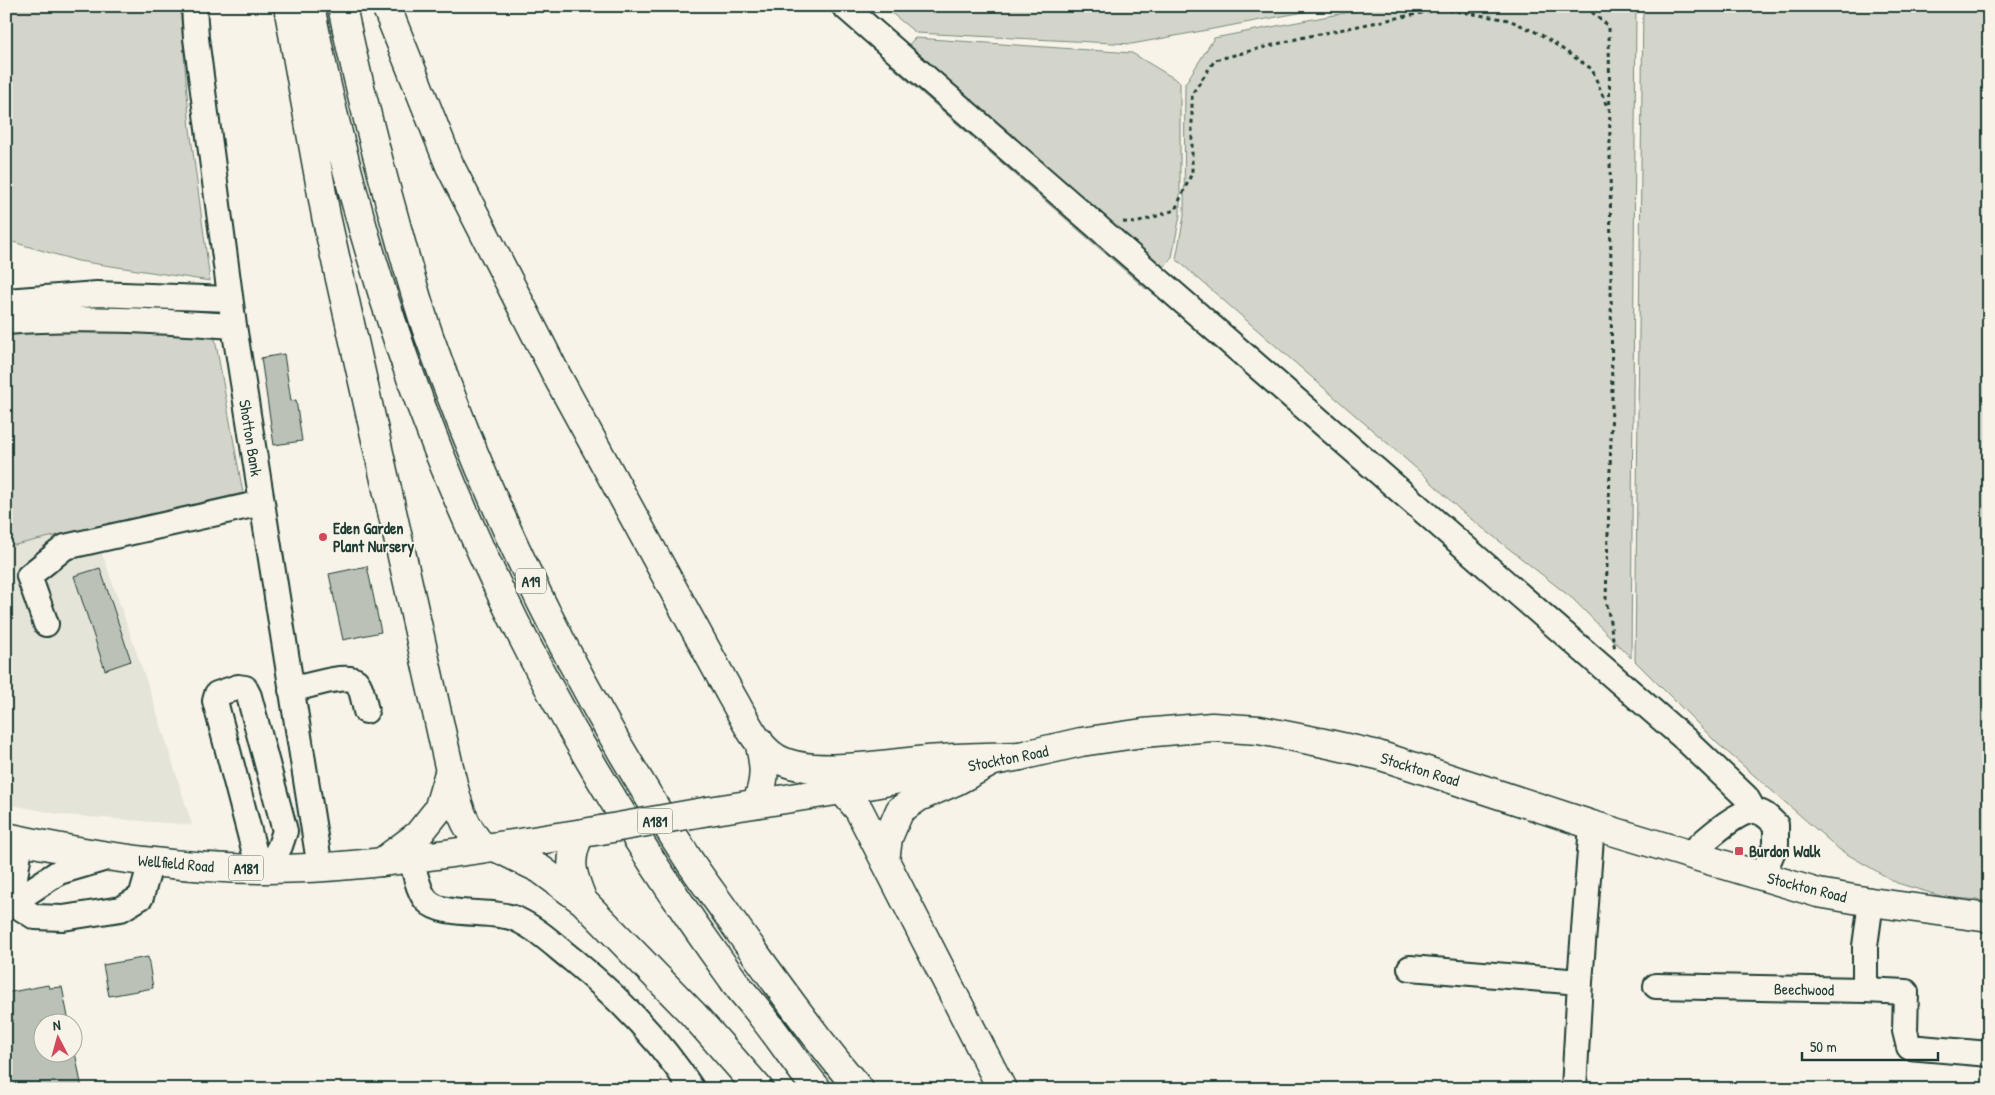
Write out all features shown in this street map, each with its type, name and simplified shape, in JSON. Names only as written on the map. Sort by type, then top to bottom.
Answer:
[{"type":"main road","points":[[288,6],[326,216],[460,814],[471,835],[490,848],[540,869],[583,901],[693,1014],[759,1089]]},
{"type":"main road","name":"A19","points":[[310,6],[336,122],[367,242],[397,338],[440,455],[495,579],[543,674],[593,765],[664,879],[733,981],[760,1013],[817,1089]]},
{"type":"main road","name":"A19","points":[[342,6],[364,105],[429,334],[475,455],[533,586],[610,731],[685,855],[772,978],[859,1089]]},
{"type":"main road","points":[[386,6],[443,148],[557,376],[732,697],[758,741],[765,768],[764,785],[757,803]]},
{"type":"main road","name":"Stockton Road","points":[[842,790],[1020,756],[1081,742],[1143,733],[1212,727],[1259,730],[1378,756],[1592,825],[1818,892],[1870,902],[1989,918]]},
{"type":"main road","points":[[758,741],[775,757],[793,766],[819,770],[940,759],[1020,756]]},
{"type":"main road","points":[[885,861],[888,838],[900,810],[919,797],[956,781],[993,761]]},
{"type":"main road","points":[[382,862],[418,835],[438,810],[450,771]]},
{"type":"main road","points":[[842,790],[859,810],[1002,1089]]},
{"type":"main road","name":"A181","points":[[382,862],[490,848],[842,790]]},
{"type":"main road","points":[[583,901],[573,876],[572,858],[574,847],[591,832]]},
{"type":"main road","name":"A181","points":[[14,839],[110,857]]},
{"type":"main road","name":"Wellfield Road","points":[[110,857],[151,862],[264,869],[320,868],[382,862]]},
{"type":"street","name":"Shotton Bank","points":[[194,6],[196,38],[230,299],[320,868]]},
{"type":"street","points":[[844,6],[1686,740],[1746,796],[1754,811]]},
{"type":"street","points":[[6,301],[97,294],[230,299]]},
{"type":"street","points":[[6,322],[26,320],[152,321],[234,326]]},
{"type":"street","points":[[46,624],[29,576],[65,547],[262,503]]},
{"type":"street","points":[[291,690],[342,678],[352,678],[358,682],[366,711]]},
{"type":"street","points":[[238,687],[245,688],[250,696],[285,831],[280,846],[264,869],[215,701],[217,694],[238,687]]},
{"type":"street","points":[[1690,854],[1718,830],[1742,813],[1754,811],[1766,814],[1776,825],[1776,844],[1762,876]]},
{"type":"street","points":[[1574,1089],[1592,825]]},
{"type":"street","points":[[14,839],[8,904],[35,916],[63,918],[121,909],[141,898],[151,862]]},
{"type":"street","name":"Wellfield Road","points":[[8,904],[59,872],[110,857]]},
{"type":"street","points":[[412,859],[420,889],[427,902],[442,909],[514,918],[559,947],[595,978],[644,1026],[678,1067],[692,1089]]},
{"type":"street","points":[[1865,990],[1865,946],[1870,902]]},
{"type":"street","points":[[1410,968],[1580,982]]},
{"type":"street","name":"Beechwood","points":[[1656,986],[1906,992],[1905,1031],[1910,1047],[1989,1054]]},
{"type":"path","points":[[1090,220],[1136,223],[1174,210],[1192,173],[1192,94],[1215,60],[1300,38],[1441,9],[1522,6]]},
{"type":"path","points":[[1570,6],[1585,6],[1609,27],[1612,404],[1606,599],[1620,682]]},
{"type":"path","points":[[1441,9],[1509,20],[1540,34],[1592,69],[1610,112]]},
{"type":"shaded area","points":[[6,6],[180,6],[190,129],[210,281],[78,261],[6,240]]},
{"type":"shaded area","points":[[883,6],[1336,6],[1132,44],[916,33]]},
{"type":"shaded area","points":[[1381,6],[1636,6],[1631,658],[1573,599],[1461,511],[1425,476],[1176,259],[1184,216],[1185,84],[1214,38]]},
{"type":"shaded area","points":[[1643,6],[1989,6],[1989,901],[1944,897],[1897,883],[1840,850],[1717,743],[1635,661]]},
{"type":"shaded area","points":[[915,38],[1132,53],[1180,82],[1180,215],[1172,257],[1146,289],[890,65]]},
{"type":"shaded area","points":[[72,327],[214,333],[243,493],[6,547],[6,331]]},
{"type":"shaded area","points":[[93,527],[153,700],[192,825],[64,815],[6,804],[6,547]]},
{"type":"building","points":[[284,354],[291,401],[296,400],[302,441],[274,445],[261,358]]},
{"type":"building","points":[[367,566],[381,632],[343,640],[329,574]]},
{"type":"building","points":[[100,568],[131,661],[105,670],[74,576]]},
{"type":"building","points":[[148,957],[153,988],[109,996],[103,965]]},
{"type":"building","points":[[48,985],[49,988],[62,987],[67,1012],[32,1012],[32,1062],[77,1062],[82,1089],[6,1089],[6,993]]},
{"type":"place","name":"Eden Garden Plant Nursery","points":[[323,537]]},
{"type":"place","name":"Burdon Walk","points":[[1739,851]]}]
